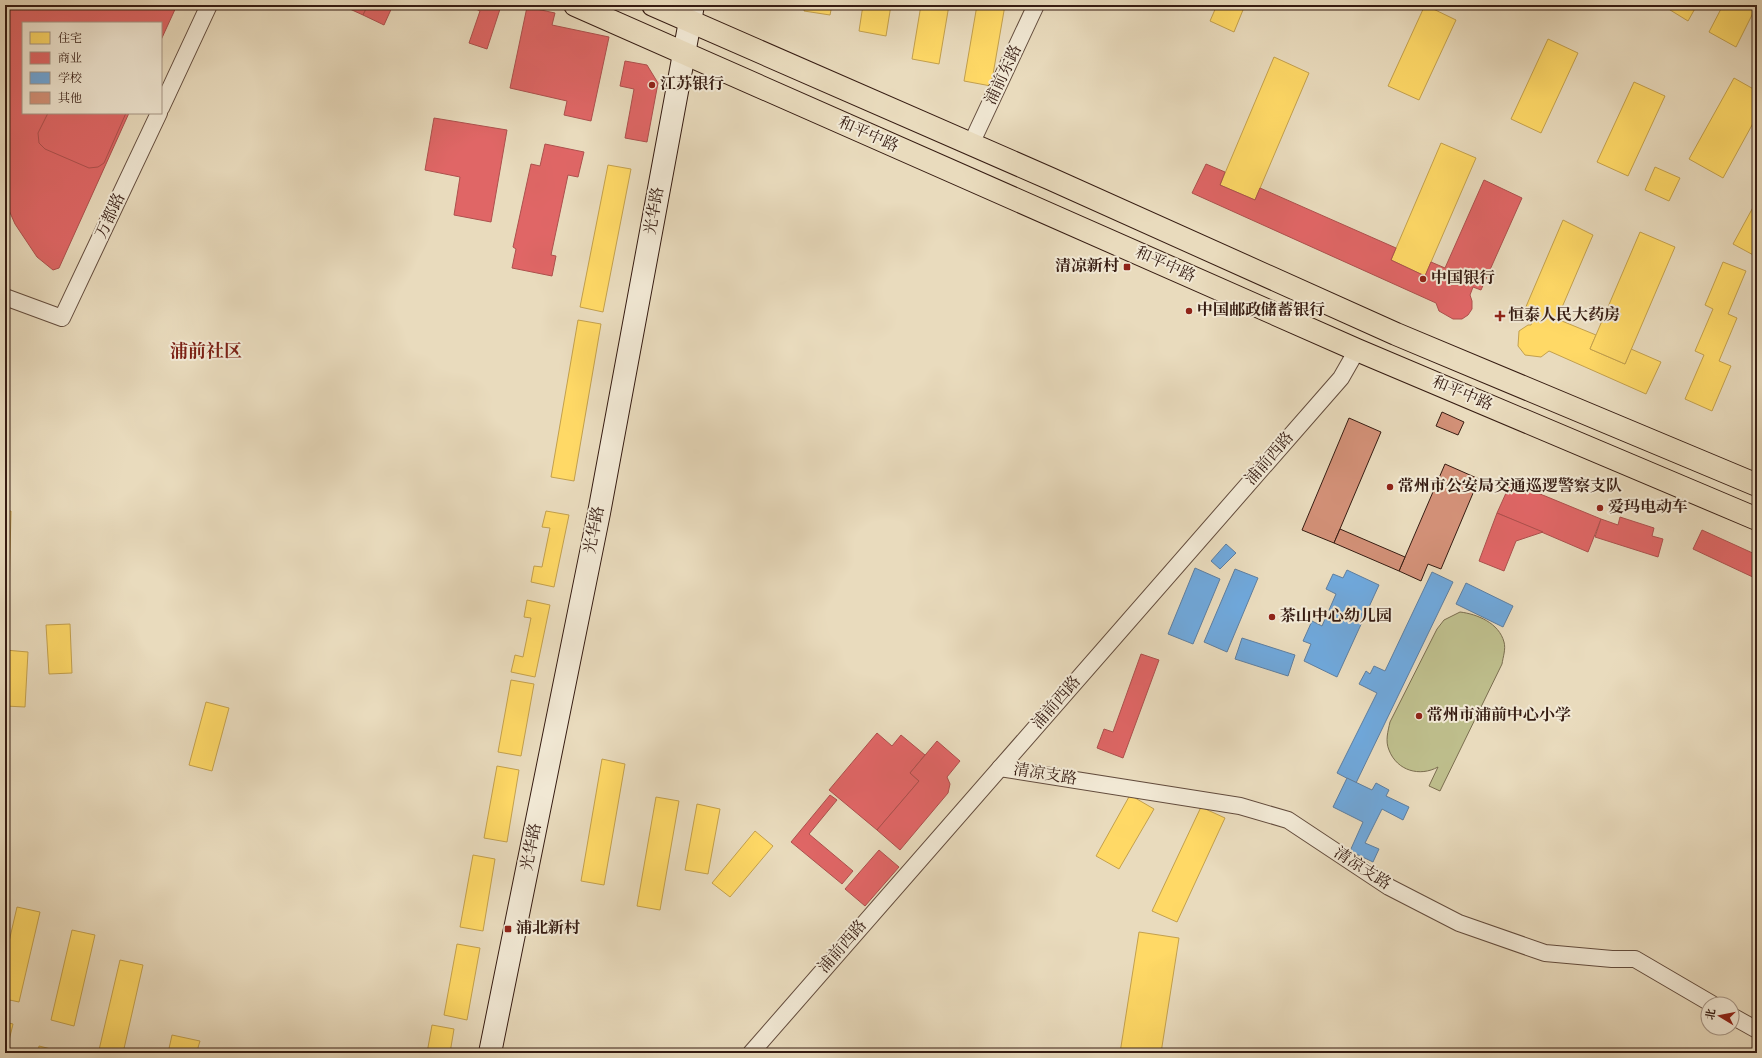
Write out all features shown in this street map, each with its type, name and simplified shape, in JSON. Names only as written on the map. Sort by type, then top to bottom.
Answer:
[{"type":"main road","name":"和平中路","points":[[575,5],[1357,350],[1757,519]]},
{"type":"main road","name":"和平中路","points":[[653,5],[691,13],[971,144],[1403,337],[1757,485]]},
{"type":"main road","name":"光华路","points":[[490,1053],[599,513],[691,13]]},
{"type":"street","points":[[162,106],[209,5]]},
{"type":"street","name":"浦前东路","points":[[971,144],[1036,5]]},
{"type":"street","name":"万都路","points":[[5,297],[62,318],[159,114]]},
{"type":"street","name":"浦前西路","points":[[751,1053],[1341,378],[1357,350]]},
{"type":"street","name":"清凉支路","points":[[1000,768],[1240,806],[1288,820],[1389,887],[1459,923],[1545,953],[1612,959],[1635,959],[1700,997]]},
{"type":"street","points":[[1740,1020],[1757,1030]]},
{"type":"green space","points":[[1460,612],[1480,617],[1492,625],[1501,635],[1505,645],[1505,650],[1502,664],[1440,791],[1429,786],[1438,767],[1424,772],[1417,772],[1403,767],[1393,757],[1389,750],[1387,736],[1390,722],[1437,629],[1444,620]]},
{"type":"building: 住宅","points":[[805,5],[832,5],[830,15],[804,11]]},
{"type":"building: 住宅","points":[[863,5],[891,5],[886,36],[859,31]]},
{"type":"building: 住宅","points":[[921,5],[949,5],[939,64],[912,59]]},
{"type":"building: 住宅","points":[[977,5],[1005,5],[991,86],[964,81]]},
{"type":"building: 住宅","points":[[1217,5],[1245,5],[1234,32],[1210,21]]},
{"type":"building: 住宅","points":[[1425,5],[1456,20],[1419,100],[1388,86]]},
{"type":"building: 住宅","points":[[1662,5],[1697,5],[1688,21]]},
{"type":"building: 住宅","points":[[1723,5],[1757,5],[1736,47],[1709,32]]},
{"type":"building: 住宅","points":[[1548,39],[1578,53],[1541,133],[1511,119]]},
{"type":"building: 住宅","points":[[1274,57],[1309,73],[1255,200],[1220,185]]},
{"type":"building: 住宅","points":[[1734,78],[1757,91],[1757,116],[1723,178],[1689,159]]},
{"type":"building: 住宅","points":[[1634,82],[1665,96],[1628,176],[1597,162]]},
{"type":"building: 住宅","points":[[1441,143],[1476,158],[1425,276],[1391,260]]},
{"type":"building: 住宅","points":[[608,165],[631,169],[603,312],[580,307]]},
{"type":"building: 住宅","points":[[1655,167],[1680,178],[1669,201],[1645,190]]},
{"type":"building: 住宅","points":[[1757,200],[1757,257],[1733,244]]},
{"type":"building: 住宅","points":[[1563,220],[1593,235],[1557,319],[1596,335],[1590,349],[1625,364],[1631,349],[1661,362],[1646,394],[1549,351],[1541,357],[1525,355],[1518,346],[1519,331],[1528,325],[1531,325],[1533,320],[1522,316]]},
{"type":"building: 住宅","points":[[1640,232],[1675,247],[1625,364],[1590,349]]},
{"type":"building: 住宅","points":[[1723,262],[1746,271],[1728,314],[1737,318],[1719,361],[1731,366],[1712,411],[1685,399],[1704,355],[1695,351],[1713,309],[1705,305]]},
{"type":"building: 住宅","points":[[578,320],[601,324],[574,481],[551,477]]},
{"type":"building: 住宅","points":[[5,511],[11,511],[8,638],[5,638]]},
{"type":"building: 住宅","points":[[546,511],[569,515],[554,587],[531,582],[534,566],[542,567],[550,528],[542,527]]},
{"type":"building: 住宅","points":[[527,600],[550,605],[535,677],[511,672],[515,655],[523,657],[531,618],[524,617]]},
{"type":"building: 住宅","points":[[70,624],[72,673],[49,674],[46,625]]},
{"type":"building: 住宅","points":[[5,650],[28,652],[25,707],[5,706]]},
{"type":"building: 住宅","points":[[511,680],[534,684],[521,756],[498,752]]},
{"type":"building: 住宅","points":[[206,702],[229,708],[212,771],[189,765]]},
{"type":"building: 住宅","points":[[602,759],[625,764],[604,885],[581,881]]},
{"type":"building: 住宅","points":[[497,766],[519,770],[507,842],[484,838]]},
{"type":"building: 住宅","points":[[1130,795],[1154,809],[1119,869],[1096,856]]},
{"type":"building: 住宅","points":[[656,797],[679,801],[660,910],[637,906]]},
{"type":"building: 住宅","points":[[697,804],[720,809],[708,874],[685,870]]},
{"type":"building: 住宅","points":[[1201,807],[1225,818],[1177,922],[1152,911]]},
{"type":"building: 住宅","points":[[755,831],[773,846],[730,897],[712,883]]},
{"type":"building: 住宅","points":[[473,855],[495,859],[483,931],[460,927]]},
{"type":"building: 住宅","points":[[17,907],[40,912],[19,1002],[5,999],[5,959]]},
{"type":"building: 住宅","points":[[72,930],[95,935],[74,1026],[51,1020]]},
{"type":"building: 住宅","points":[[1139,932],[1179,938],[1161,1053],[1120,1053]]},
{"type":"building: 住宅","points":[[457,944],[480,948],[467,1020],[444,1015]]},
{"type":"building: 住宅","points":[[120,960],[143,965],[123,1053],[112,1053],[99,1050]]},
{"type":"building: 住宅","points":[[5,1022],[13,1024],[6,1053],[5,1053]]},
{"type":"building: 住宅","points":[[432,1025],[454,1029],[450,1053],[427,1053]]},
{"type":"building: 住宅","points":[[172,1035],[200,1041],[197,1051],[202,1053],[168,1053]]},
{"type":"building: 住宅","points":[[39,1046],[63,1052],[63,1053],[38,1053]]},
{"type":"building: 商业","points":[[5,5],[177,5],[162,38],[162,22],[22,22],[22,114],[129,114],[59,268],[53,270],[37,257],[15,224],[8,208],[5,209]]},
{"type":"building: 商业","points":[[341,5],[368,5],[363,15]]},
{"type":"building: 商业","points":[[368,5],[393,5],[384,25],[363,15]]},
{"type":"building: 商业","points":[[468,5],[501,6],[487,49],[469,43],[480,11]]},
{"type":"building: 商业","points":[[527,7],[555,13],[552,25],[609,37],[591,121],[564,115],[567,101],[510,88]]},
{"type":"building: 商业","points":[[625,61],[647,65],[658,83],[647,142],[625,138],[634,89],[620,86]]},
{"type":"building: 商业","points":[[48,114],[126,114],[104,163],[98,167],[89,168],[45,149],[39,143],[38,133]]},
{"type":"building: 商业","points":[[434,118],[507,130],[491,222],[454,215],[460,177],[425,170]]},
{"type":"building: 商业","points":[[545,144],[584,152],[578,177],[568,175],[551,255],[556,256],[552,276],[512,268],[516,249],[513,247],[531,164],[540,166]]},
{"type":"building: 商业","points":[[1206,164],[1225,172],[1220,185],[1255,200],[1260,188],[1396,248],[1391,260],[1425,276],[1431,262],[1445,268],[1484,180],[1522,198],[1481,290],[1473,287],[1470,295],[1472,309],[1468,315],[1462,319],[1453,319],[1439,311],[1436,303],[1192,193]]},
{"type":"building: 商业","points":[[1511,482],[1601,519],[1588,552],[1497,513]]},
{"type":"building: 商业","points":[[1497,513],[1543,532],[1516,541],[1504,571],[1479,561]]},
{"type":"building: 商业","points":[[1620,517],[1654,528],[1652,536],[1663,539],[1658,557],[1595,537],[1601,519],[1618,525]]},
{"type":"building: 商业","points":[[1702,530],[1757,555],[1757,579],[1693,549]]},
{"type":"building: 商业","points":[[1141,654],[1159,660],[1123,758],[1097,748],[1104,729],[1113,732]]},
{"type":"building: 商业","points":[[877,733],[892,746],[901,735],[925,755],[910,773],[919,781],[877,830],[829,790]]},
{"type":"building: 商业","points":[[937,741],[960,761],[947,777],[950,784],[948,793],[900,850],[877,830],[919,781],[910,773]]},
{"type":"building: 商业","points":[[830,795],[837,800],[809,834],[853,871],[842,884],[791,842]]},
{"type":"building: 商业","points":[[879,850],[899,867],[865,906],[845,889]]},
{"type":"building: 学校","points":[[1226,544],[1236,553],[1220,569],[1211,561]]},
{"type":"building: 学校","points":[[1195,568],[1220,579],[1193,644],[1168,634]]},
{"type":"building: 学校","points":[[1235,569],[1258,578],[1227,652],[1204,642]]},
{"type":"building: 学校","points":[[1347,570],[1379,585],[1337,677],[1304,661],[1311,644],[1303,641],[1312,621],[1322,626],[1336,594],[1326,589],[1333,574],[1343,578]]},
{"type":"building: 学校","points":[[1432,572],[1453,582],[1356,783],[1337,773],[1377,693],[1359,684],[1366,671],[1370,674],[1374,666],[1385,671]]},
{"type":"building: 学校","points":[[1466,583],[1513,606],[1503,627],[1456,604]]},
{"type":"building: 学校","points":[[1242,638],[1295,655],[1288,676],[1235,659]]},
{"type":"building: 学校","points":[[1347,778],[1372,790],[1376,783],[1389,790],[1386,796],[1409,807],[1403,820],[1382,809],[1365,843],[1379,849],[1373,862],[1350,851],[1363,822],[1333,807]]},
{"type":"building: 其他","points":[[1442,412],[1464,422],[1458,435],[1436,426]]},
{"type":"building: 其他","points":[[1349,418],[1381,432],[1334,543],[1302,530]]},
{"type":"building: 其他","points":[[1445,464],[1479,479],[1441,569],[1428,564],[1421,581],[1399,571]]},
{"type":"building: 其他","points":[[1340,529],[1405,557],[1399,571],[1334,543]]},
{"type":"place","name":"江苏银行","points":[[652,85]]},
{"type":"place","name":"清凉新村","points":[[1127,267]]},
{"type":"place","name":"中国银行","points":[[1423,279]]},
{"type":"place","name":"中国邮政储蓄银行","points":[[1189,311]]},
{"type":"place","name":"恒泰人民大药房","points":[[1500,316]]},
{"type":"place","name":"常州市公安局交通巡逻警察支队","points":[[1390,487]]},
{"type":"place","name":"爱玛电动车","points":[[1600,508]]},
{"type":"place","name":"茶山中心幼儿园","points":[[1272,617]]},
{"type":"place","name":"常州市浦前中心小学","points":[[1419,716]]},
{"type":"place","name":"浦北新村","points":[[508,929]]},
{"type":"district","name":"浦前社区","points":[[206,352]]}]
